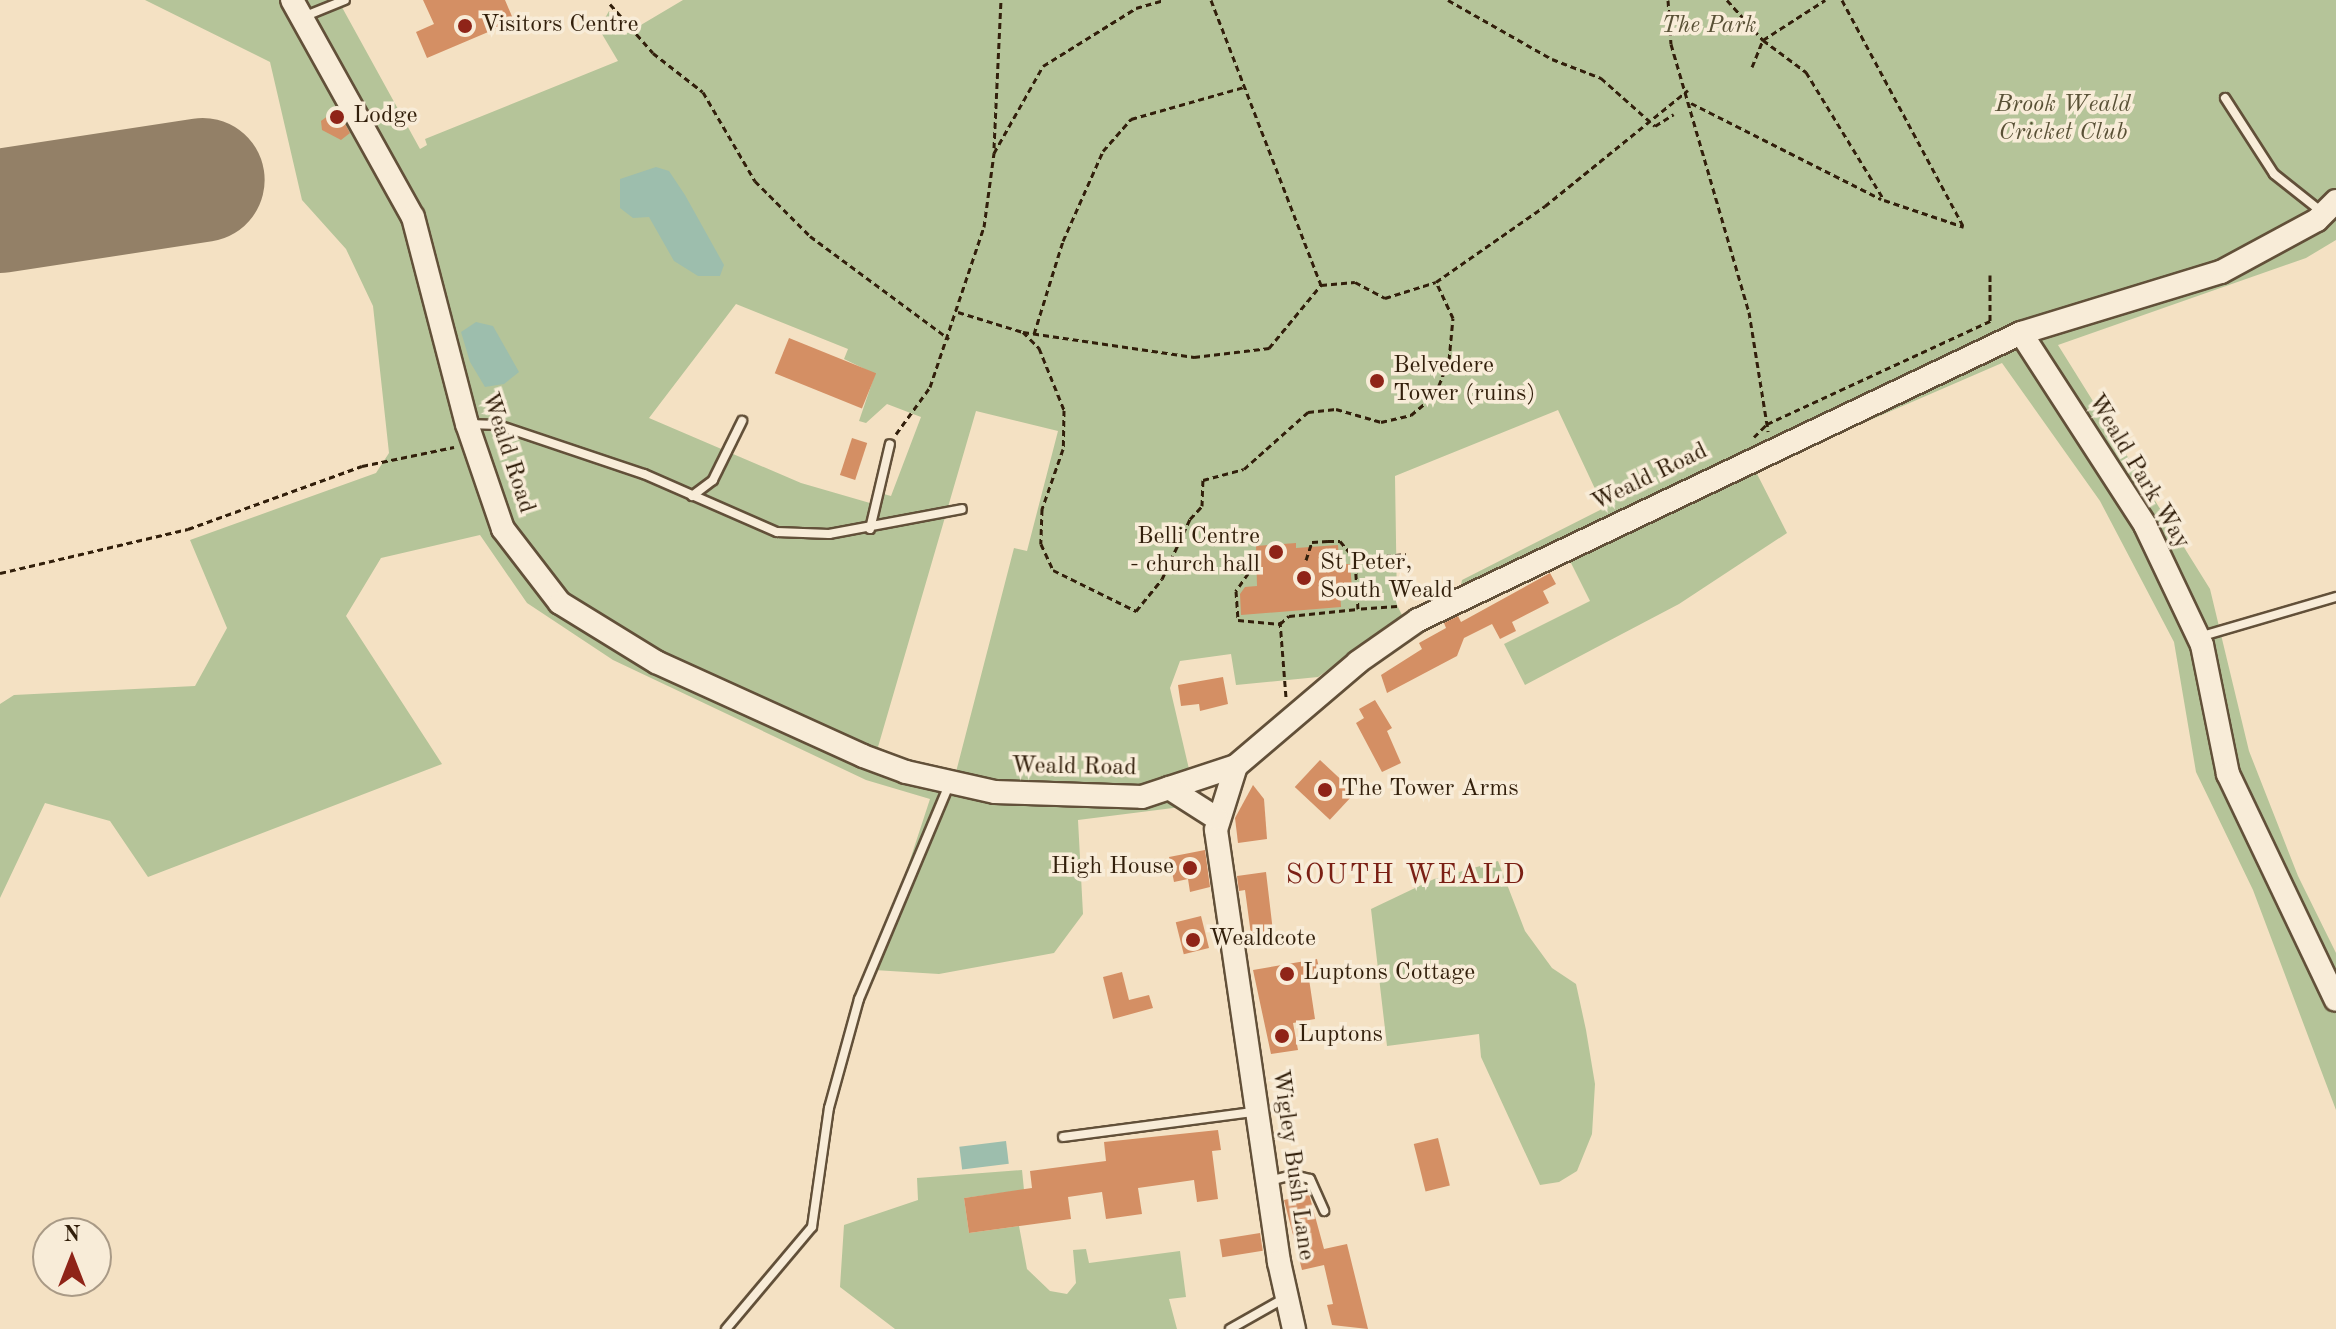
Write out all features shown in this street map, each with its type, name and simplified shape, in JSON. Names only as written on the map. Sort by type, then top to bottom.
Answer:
[{"type":"street","name":"Weald Road","points":[[297,9],[413,217],[471,433],[503,529],[560,603],[656,662],[863,756],[995,792],[1142,797],[1236,766],[1288,721],[1418,620],[1771,448],[2021,333],[2221,272],[2330,207]]},
{"type":"street","name":"Weald Park Way","points":[[2021,333],[2145,525],[2198,637],[2228,774],[2336,1000]]},
{"type":"street","name":"Wigley Bush Lane","points":[[1236,766],[1216,818],[1268,1181],[1286,1298],[1294,1329]]},
{"type":"street","points":[[1169,788],[1216,818]]},
{"type":"lane","points":[[297,9],[345,0]]},
{"type":"lane","points":[[2225,98],[2274,174],[2330,207]]},
{"type":"lane","points":[[692,496],[713,480],[742,421]]},
{"type":"lane","points":[[471,433],[498,425],[692,496],[777,532],[800,536],[870,529],[962,509]]},
{"type":"lane","points":[[870,529],[890,444]]},
{"type":"lane","points":[[2198,637],[2336,597]]},
{"type":"lane","points":[[726,1329],[812,1227],[829,1108],[859,999],[950,782]]},
{"type":"lane","points":[[1063,1137],[1259,1112]]},
{"type":"lane","points":[[1268,1181],[1293,1175],[1310,1179],[1324,1211]]},
{"type":"lane","points":[[1235,1328],[1286,1298]]},
{"type":"path","points":[[890,444],[930,387],[949,339],[984,227],[994,153],[1001,0]]},
{"type":"path","points":[[994,153],[1043,66],[1136,8],[1164,0]]},
{"type":"path","points":[[1211,0],[1321,285]]},
{"type":"path","points":[[1448,0],[1552,59],[1601,78],[1655,126],[1674,114]]},
{"type":"path","points":[[1668,0],[1671,44],[1688,90],[1721,225],[1749,312],[1771,448]]},
{"type":"path","points":[[1727,0],[1763,40],[1806,72],[1884,200]]},
{"type":"path","points":[[1752,67],[1763,40],[1825,0]]},
{"type":"path","points":[[1691,103],[1884,200],[1964,227],[1842,0]]},
{"type":"path","points":[[610,4],[653,53],[703,92],[755,181],[810,236],[949,339]]},
{"type":"path","points":[[1034,334],[1063,241],[1103,151],[1131,119],[1244,87]]},
{"type":"path","points":[[958,312],[1023,332],[1194,357],[1269,348],[1321,285],[1355,282],[1385,298],[1436,282],[1545,206],[1688,90]]},
{"type":"path","points":[[1767,424],[1990,321],[1990,275]]},
{"type":"path","points":[[1023,332],[1039,348],[1064,410],[1063,449],[1042,509],[1041,544],[1053,570],[1136,611],[1162,579],[1190,519],[1202,506],[1203,480],[1244,469],[1308,412],[1336,409],[1381,422],[1411,415],[1435,395],[1449,360],[1453,318],[1436,282]]},
{"type":"path","points":[[0,573],[188,529],[362,466],[471,433]]},
{"type":"path","points":[[1306,560],[1312,542],[1340,541],[1355,559],[1358,609]]},
{"type":"path","points":[[1355,559],[1406,554]]},
{"type":"path","points":[[1254,565],[1236,591],[1238,620],[1280,623],[1289,616],[1397,606]]},
{"type":"path","points":[[1280,623],[1288,721]]},
{"type":"green space","points":[[145,0],[338,0],[420,149],[427,145],[425,139],[618,61],[599,29],[609,11],[624,35],[683,0],[2336,0],[2336,240],[2306,258],[2058,345],[2210,589],[2249,751],[2298,876],[2336,953],[2336,1110],[2253,890],[2196,772],[2174,642],[2100,501],[2002,363],[1755,470],[1787,533],[1679,604],[1525,685],[1504,644],[1590,601],[1564,549],[1458,600],[1462,580],[1604,508],[1558,410],[1395,476],[1397,605],[1403,617],[1318,677],[1236,685],[1231,654],[1180,661],[1170,688],[1189,769],[1181,807],[1078,820],[1083,914],[1054,953],[939,974],[874,970],[930,799],[866,780],[613,660],[527,603],[480,535],[381,558],[346,616],[442,764],[148,877],[110,821],[45,803],[0,898],[0,704],[14,695],[195,686],[227,628],[190,540],[376,473],[389,453],[373,306],[346,249],[302,200],[270,62]],"holes":[[[736,304],[848,349],[844,359],[875,374],[859,421],[866,423],[887,404],[921,417],[891,496],[880,493],[870,503],[801,483],[649,418]],[[976,411],[1058,431],[1027,551],[1014,548],[956,772],[915,764],[878,747]]]},
{"type":"green space","points":[[1498,861],[1525,931],[1552,968],[1576,984],[1586,1030],[1595,1084],[1592,1134],[1577,1171],[1559,1182],[1540,1185],[1481,1057],[1479,1034],[1387,1046],[1371,909],[1434,879]]},
{"type":"green space","points":[[1022,1170],[1024,1190],[964,1198],[969,1233],[1019,1226],[1027,1269],[1050,1291],[1067,1294],[1076,1283],[1073,1250],[1086,1249],[1089,1263],[1180,1251],[1186,1297],[1169,1299],[1177,1329],[895,1329],[840,1287],[844,1225],[918,1200],[917,1178]]},
{"type":"shaded area","points":[[656,167],[669,171],[685,195],[724,265],[720,276],[698,276],[674,261],[649,217],[633,218],[620,208],[620,179]]},
{"type":"shaded area","points":[[476,322],[493,326],[519,372],[504,384],[485,387],[470,362],[461,332]]},
{"type":"shaded area","points":[[1006,1141],[1009,1164],[962,1170],[959,1147]]},
{"type":"building","name":"Visitors Centre","points":[[423,0],[505,0],[514,21],[427,58],[416,32],[434,24]]},
{"type":"building","name":"Lodge","points":[[337,109],[350,133],[341,140],[322,130],[321,121]]},
{"type":"building","points":[[789,338],[876,373],[862,408],[775,373]]},
{"type":"building","points":[[852,438],[867,443],[855,480],[840,475]]},
{"type":"building","name":"St Peter, South Weald","points":[[1296,543],[1296,548],[1338,545],[1339,564],[1350,564],[1352,588],[1340,589],[1341,607],[1241,615],[1240,594],[1245,587],[1257,586],[1256,546]]},
{"type":"building","points":[[1550,573],[1556,584],[1543,591],[1549,603],[1512,622],[1516,631],[1500,639],[1492,624],[1464,638],[1457,656],[1387,693],[1381,675],[1422,649],[1419,643],[1446,628],[1444,623],[1458,616],[1461,622]]},
{"type":"building","points":[[1223,677],[1228,704],[1200,711],[1199,704],[1181,706],[1178,685]]},
{"type":"building","points":[[1375,700],[1392,728],[1387,731],[1401,763],[1382,772],[1356,723],[1364,718],[1359,709]]},
{"type":"building","name":"The Tower Arms","points":[[1320,760],[1355,793],[1330,820],[1295,787]]},
{"type":"building","points":[[1253,785],[1264,799],[1267,839],[1238,843],[1235,818]]},
{"type":"building","name":"High House","points":[[1205,850],[1210,887],[1190,892],[1188,879],[1174,882],[1169,857]]},
{"type":"building","points":[[1266,872],[1274,940],[1252,942],[1245,890],[1239,891],[1237,876]]},
{"type":"building","points":[[1201,916],[1209,948],[1184,954],[1176,922]]},
{"type":"building","points":[[1317,959],[1321,977],[1309,979],[1315,1019],[1293,1023],[1298,1050],[1271,1054],[1253,970]]},
{"type":"building","points":[[1122,972],[1129,1000],[1149,995],[1153,1008],[1113,1019],[1103,977]]},
{"type":"building","points":[[1218,1130],[1221,1150],[1212,1151],[1218,1199],[1197,1202],[1194,1180],[1138,1188],[1142,1214],[1106,1219],[1102,1192],[1068,1197],[1071,1219],[969,1233],[964,1198],[1032,1188],[1030,1171],[1106,1161],[1104,1142]]},
{"type":"building","points":[[1438,1138],[1450,1186],[1426,1192],[1414,1144]]},
{"type":"building","points":[[1309,1194],[1324,1249],[1347,1244],[1368,1329],[1332,1325],[1327,1305],[1333,1304],[1324,1265],[1302,1270],[1284,1200]]},
{"type":"building","points":[[1260,1233],[1263,1251],[1222,1257],[1220,1239]]},
{"type":"runway","points":[[0,211],[203,180]]},
{"type":"place","name":"Visitors Centre","points":[[465,26]]},
{"type":"place","name":"Lodge","points":[[337,117]]},
{"type":"place","name":"Belvedere Tower (ruins)","points":[[1377,381]]},
{"type":"place","name":"Belli Centre - church hall","points":[[1276,552]]},
{"type":"place","name":"St Peter, South Weald","points":[[1304,578]]},
{"type":"place","name":"The Tower Arms","points":[[1325,790]]},
{"type":"place","name":"High House","points":[[1190,868]]},
{"type":"place","name":"Wealdcote","points":[[1193,940]]},
{"type":"place","name":"Luptons Cottage","points":[[1287,974]]},
{"type":"place","name":"Luptons","points":[[1282,1036]]},
{"type":"district","name":"SOUTH WEALD","points":[[1406,876]]},
{"type":"park label","name":"The Park","points":[[1709,27]]},
{"type":"park label","name":"Brook Weald Cricket Club","points":[[2063,120]]}]
